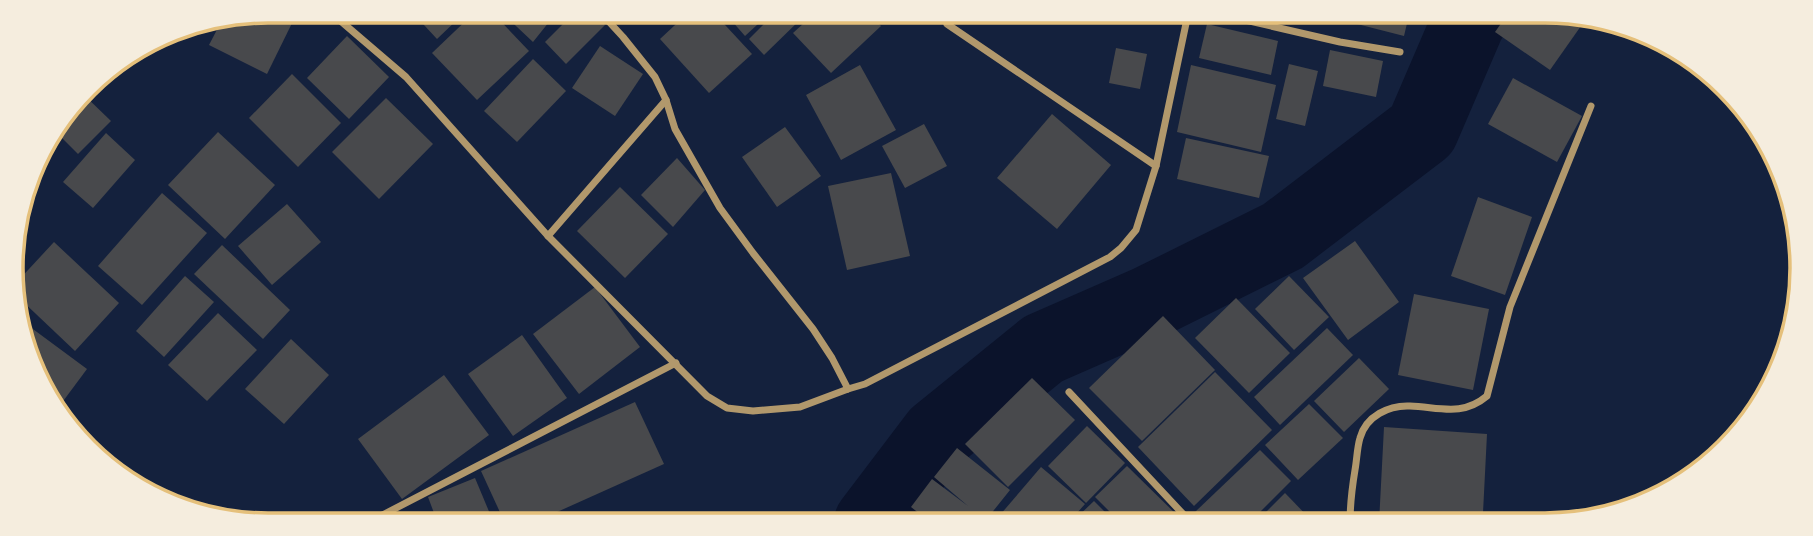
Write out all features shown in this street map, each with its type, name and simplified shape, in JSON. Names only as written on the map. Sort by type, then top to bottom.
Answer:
[{"type":"street","points":[[343,23],[406,77],[548,236],[707,396],[727,408],[752,411],[800,407],[865,384],[1111,257],[1136,230],[1156,166],[1186,23]]},
{"type":"street","points":[[610,23],[654,77],[666,100],[675,129],[720,208],[813,329],[848,389]]},
{"type":"street","points":[[1258,23],[1340,42],[1400,52]]},
{"type":"street","points":[[947,24],[1156,166]]},
{"type":"street","points":[[548,236],[666,100]]},
{"type":"street","points":[[1350,513],[1360,436],[1371,418],[1385,409],[1407,405],[1463,409],[1487,396],[1510,307],[1591,106]]},
{"type":"street","points":[[386,513],[676,363]]},
{"type":"street","points":[[1069,392],[1182,513]]},
{"type":"building","points":[[252,23],[292,23],[267,74],[209,45],[220,27]]},
{"type":"building","points":[[422,23],[454,23],[437,39]]},
{"type":"building","points":[[463,23],[502,23],[529,51],[477,100],[432,53]]},
{"type":"building","points":[[513,23],[548,23],[533,42]]},
{"type":"building","points":[[564,23],[605,25],[566,64],[545,42]]},
{"type":"building","points":[[677,23],[723,23],[752,54],[709,93],[660,39]]},
{"type":"building","points":[[734,23],[759,23],[745,36]]},
{"type":"building","points":[[765,23],[797,23],[764,55],[749,39]]},
{"type":"building","points":[[804,23],[878,23],[881,26],[831,73],[793,33]]},
{"type":"building","points":[[1353,23],[1407,23],[1404,36]]},
{"type":"building","points":[[1501,23],[1581,26],[1550,70],[1495,32]]},
{"type":"building","points":[[1207,24],[1278,41],[1271,75],[1199,58]]},
{"type":"building","points":[[347,36],[389,77],[349,119],[307,78]]},
{"type":"building","points":[[600,46],[643,74],[615,116],[572,88]]},
{"type":"building","points":[[1116,48],[1147,54],[1140,89],[1109,83]]},
{"type":"building","points":[[1330,50],[1383,61],[1376,97],[1323,86]]},
{"type":"building","points":[[533,59],[566,91],[517,142],[484,111]]},
{"type":"building","points":[[1289,64],[1318,71],[1305,126],[1276,119]]},
{"type":"building","points":[[860,65],[896,130],[841,160],[806,95]]},
{"type":"building","points":[[1191,65],[1276,85],[1261,152],[1177,132]]},
{"type":"building","points":[[292,74],[341,123],[298,167],[249,118]]},
{"type":"building","points":[[1513,78],[1582,116],[1557,162],[1488,124]]},
{"type":"building","points":[[386,98],[433,144],[379,199],[332,152]]},
{"type":"building","points":[[90,100],[111,121],[78,154],[61,137]]},
{"type":"building","points":[[1052,114],[1111,165],[1057,229],[997,178]]},
{"type":"building","points":[[924,124],[947,166],[905,188],[882,146]]},
{"type":"building","points":[[785,127],[821,176],[777,207],[742,157]]},
{"type":"building","points":[[218,132],[275,185],[225,239],[168,185]]},
{"type":"building","points":[[106,133],[135,160],[93,208],[63,182]]},
{"type":"building","points":[[1186,138],[1269,156],[1259,198],[1177,179]]},
{"type":"building","points":[[677,158],[705,190],[673,227],[641,195]]},
{"type":"building","points":[[891,173],[910,256],[847,270],[828,186]]},
{"type":"building","points":[[620,187],[668,234],[625,278],[577,231]]},
{"type":"building","points":[[162,193],[207,233],[142,305],[98,266]]},
{"type":"building","points":[[1478,197],[1532,217],[1505,295],[1451,276]]},
{"type":"building","points":[[287,204],[321,242],[272,285],[238,246]]},
{"type":"building","points":[[1355,241],[1399,302],[1348,340],[1303,278]]},
{"type":"building","points":[[54,242],[119,303],[75,351],[26,304],[23,275]]},
{"type":"building","points":[[222,245],[290,310],[263,339],[194,274]]},
{"type":"building","points":[[185,276],[214,302],[164,357],[136,331]]},
{"type":"building","points":[[1289,276],[1329,317],[1294,350],[1255,309]]},
{"type":"building","points":[[595,287],[640,347],[579,394],[533,334]]},
{"type":"building","points":[[1414,294],[1489,309],[1473,390],[1398,375]]},
{"type":"building","points":[[1236,298],[1290,353],[1249,393],[1195,338]]},
{"type":"building","points":[[218,313],[257,350],[207,401],[168,365]]},
{"type":"building","points":[[1163,316],[1215,370],[1142,441],[1089,388]]},
{"type":"building","points":[[30,327],[87,369],[63,402],[41,362]]},
{"type":"building","points":[[1327,328],[1353,355],[1280,425],[1254,397]]},
{"type":"building","points":[[522,335],[567,398],[513,436],[468,374]]},
{"type":"building","points":[[291,339],[329,375],[284,424],[245,389]]},
{"type":"building","points":[[1359,358],[1389,389],[1344,432],[1314,401]]},
{"type":"building","points":[[1215,372],[1272,430],[1194,506],[1138,447]]},
{"type":"building","points":[[444,375],[489,435],[402,499],[358,439]]},
{"type":"building","points":[[1032,378],[1075,420],[1008,487],[965,444]]},
{"type":"building","points":[[635,402],[664,464],[555,513],[500,513],[481,471]]},
{"type":"building","points":[[1309,404],[1343,438],[1298,480],[1265,445]]},
{"type":"building","points":[[1087,426],[1125,463],[1086,503],[1048,466]]},
{"type":"building","points":[[1384,427],[1487,434],[1483,513],[1380,513]]},
{"type":"building","points":[[957,448],[1010,490],[992,513],[919,513],[911,507],[932,479],[968,506],[934,477]]},
{"type":"building","points":[[1260,450],[1291,481],[1259,513],[1195,512]]},
{"type":"building","points":[[1127,466],[1175,513],[1111,513],[1095,497]]},
{"type":"building","points":[[1041,467],[1085,504],[1077,513],[1002,513]]},
{"type":"building","points":[[475,478],[490,513],[434,513],[428,497]]},
{"type":"building","points":[[1285,493],[1304,513],[1265,513]]},
{"type":"building","points":[[1094,501],[1106,513],[1081,513]]},
{"type":"waterway","points":[[878,513],[937,435],[1043,349],[1148,303],[1283,236],[1422,130],[1468,23]]}]
